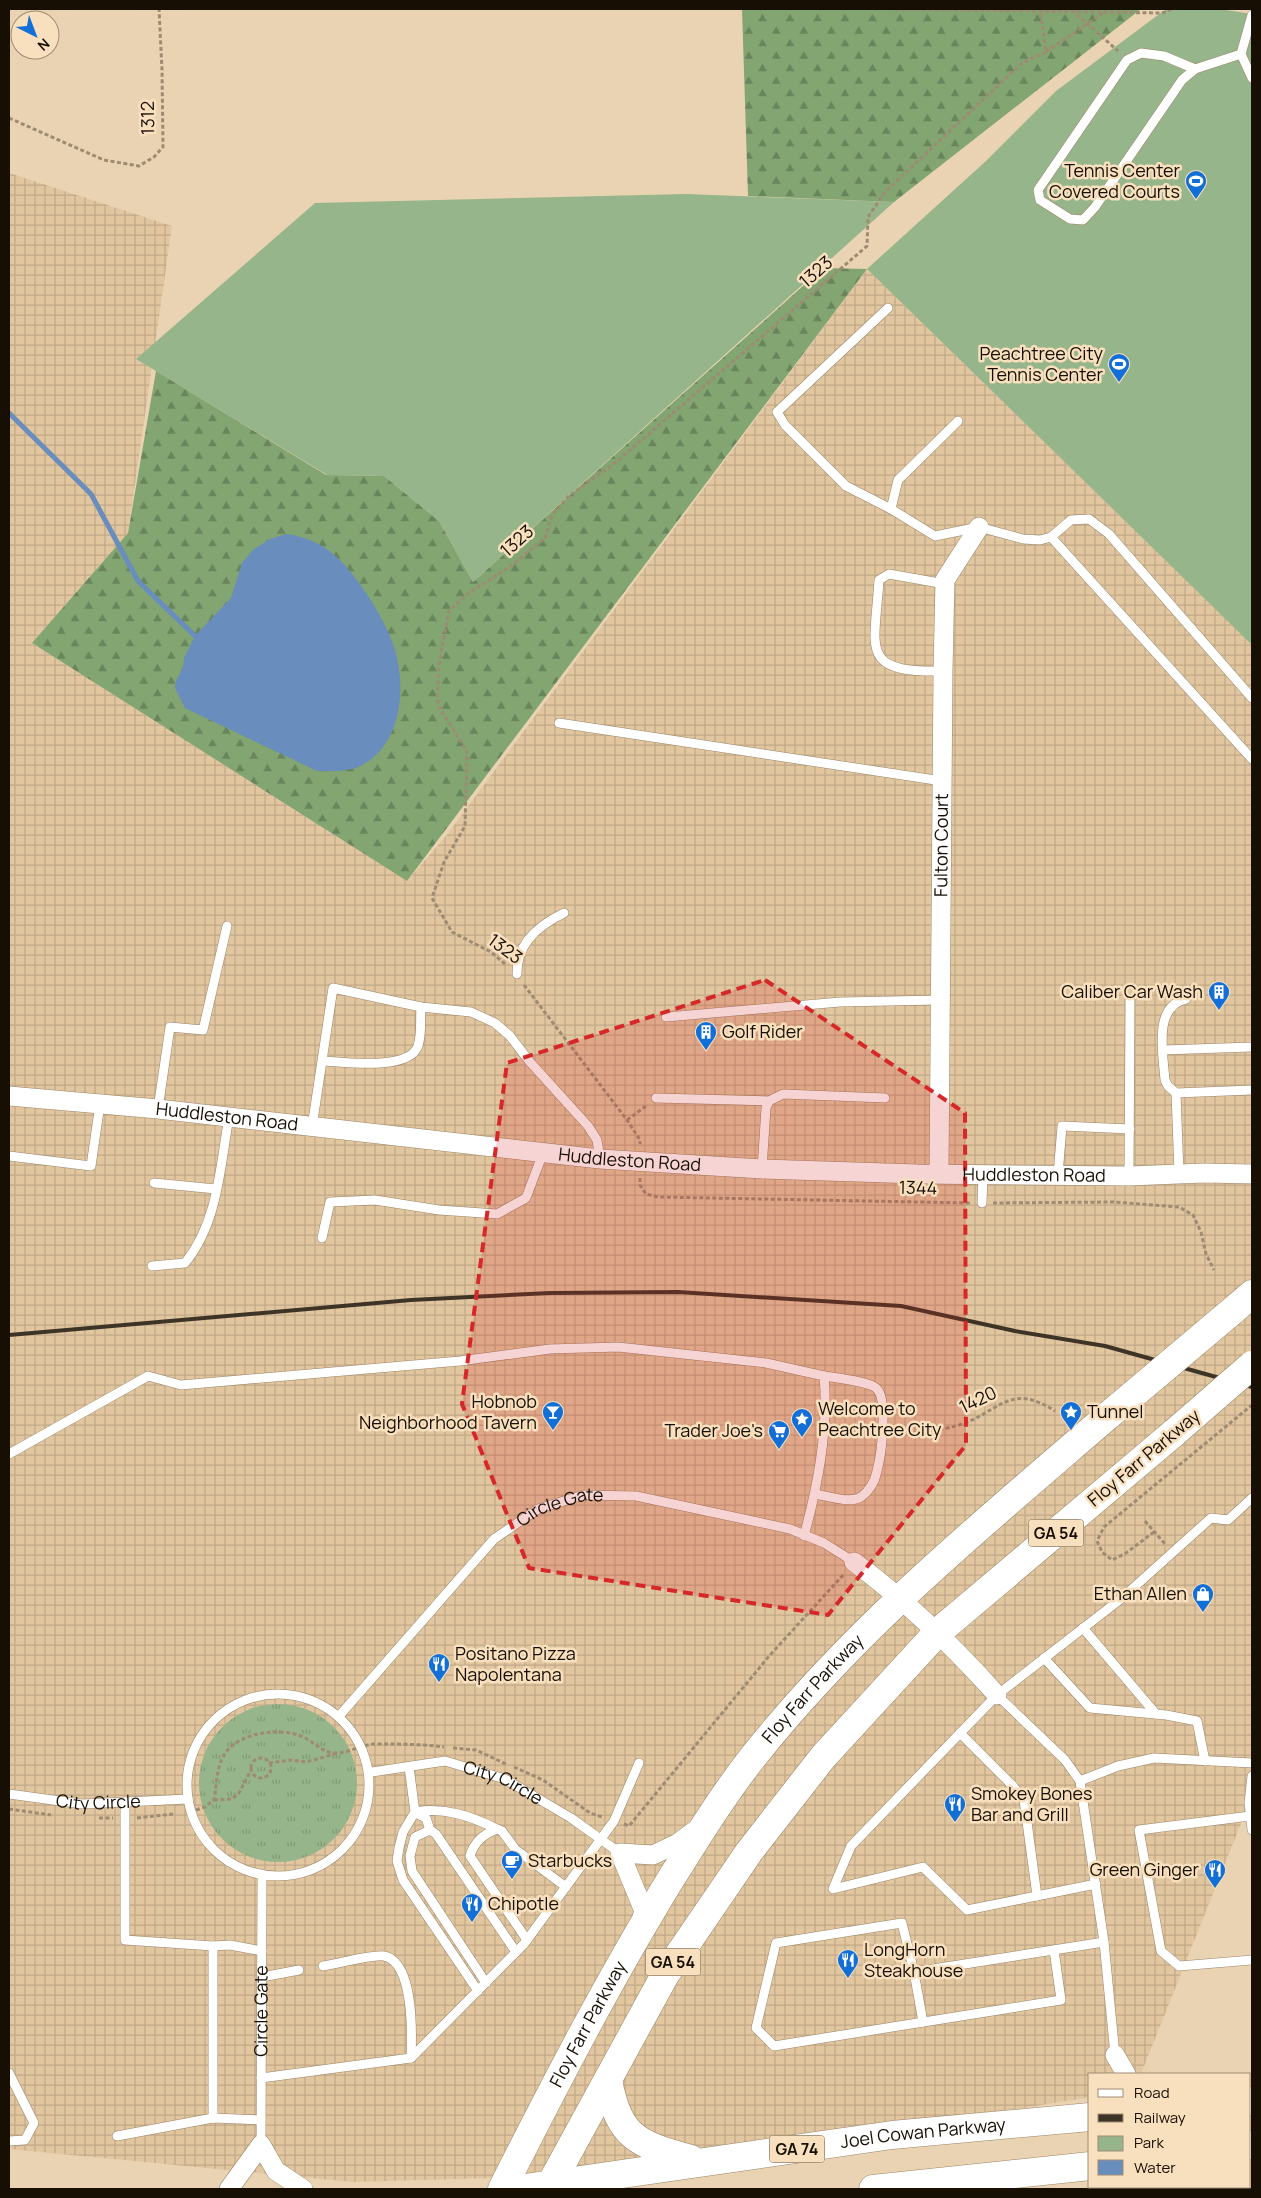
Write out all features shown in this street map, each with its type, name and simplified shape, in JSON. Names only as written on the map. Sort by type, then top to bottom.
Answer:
[{"type":"main road","name":"Floy Farr Parkway","points":[[502,2189],[633,1943],[708,1820],[776,1728],[901,1597],[1110,1414],[1245,1300]]},
{"type":"main road","name":"Floy Farr Parkway","points":[[549,2187],[665,1975],[748,1852],[823,1757],[937,1633],[1252,1365]]},
{"type":"main road","points":[[608,2080],[619,2120],[633,2136],[656,2150],[702,2162]]},
{"type":"main road","name":"Joel Cowan Parkway","points":[[518,2189],[549,2187],[702,2162],[892,2135],[1085,2115]]},
{"type":"main road","points":[[872,2189],[1088,2166]]},
{"type":"street","name":"Fulton Court","points":[[939,1173],[945,584],[978,526]]},
{"type":"street","name":"Huddleston Road","points":[[9,1096],[158,1109],[312,1128],[600,1159],[762,1169],[1129,1176],[1252,1174]]},
{"type":"street","points":[[854,1562],[901,1597],[963,1657],[996,1695]]},
{"type":"street","points":[[620,1853],[653,1855],[678,1843],[708,1820]]},
{"type":"street","name":"City Circle","points":[[620,1853],[644,1911],[633,1943]]},
{"type":"street","points":[[1113,2073],[1116,2055]]},
{"type":"street","points":[[1116,2055],[1125,2073]]},
{"type":"street","points":[[229,2189],[249,2165],[261,2145],[276,2170],[303,2189]]},
{"type":"lane","points":[[1252,15],[1241,54],[1252,78]]},
{"type":"lane","points":[[1195,69],[1156,55],[1141,53],[1127,60],[1038,190],[1040,200],[1070,219],[1083,220],[1095,207],[1182,80],[1195,69],[1241,54]]},
{"type":"lane","points":[[888,308],[777,412],[785,425],[846,486],[891,509],[935,536],[978,526],[1024,539],[1040,540],[1051,537],[1072,520],[1089,519],[1102,529],[1252,698]]},
{"type":"lane","points":[[891,509],[898,480],[958,421]]},
{"type":"lane","points":[[1051,537],[1190,687],[1252,759]]},
{"type":"lane","points":[[943,671],[916,672],[889,666],[879,658],[875,646],[879,580],[888,574],[945,584]]},
{"type":"lane","points":[[559,723],[942,781]]},
{"type":"lane","points":[[517,974],[517,964],[524,943],[543,923],[564,913]]},
{"type":"lane","points":[[158,1109],[170,1027],[202,1030],[226,926]]},
{"type":"lane","points":[[312,1128],[333,988],[421,1007],[471,1012],[495,1024],[510,1036],[530,1062],[588,1126],[597,1140],[600,1159]]},
{"type":"lane","points":[[1186,999],[1176,1002],[1167,1010],[1163,1050],[1165,1080],[1168,1086],[1176,1093],[1252,1090]]},
{"type":"lane","points":[[666,1017],[840,1002],[940,1000]]},
{"type":"lane","points":[[1129,1176],[1130,1000]]},
{"type":"lane","points":[[323,1061],[389,1063],[410,1057],[418,1044],[421,1007]]},
{"type":"lane","points":[[1163,1050],[1252,1047]]},
{"type":"lane","points":[[1176,1093],[1179,1174]]},
{"type":"lane","points":[[656,1098],[769,1101],[783,1094],[885,1098]]},
{"type":"lane","points":[[762,1169],[766,1108],[769,1101]]},
{"type":"lane","points":[[9,1156],[91,1166],[100,1104]]},
{"type":"lane","points":[[152,1266],[184,1263],[198,1246],[212,1214],[229,1118]]},
{"type":"lane","points":[[1058,1175],[1062,1126],[1130,1128]]},
{"type":"lane","points":[[322,1238],[330,1202],[375,1200],[439,1210],[497,1214],[526,1198],[543,1153]]},
{"type":"lane","points":[[982,1203],[984,1174]]},
{"type":"lane","points":[[154,1183],[216,1189]]},
{"type":"lane","points":[[9,1454],[148,1376],[181,1385],[460,1361],[550,1349],[618,1347],[766,1363],[876,1388],[882,1395],[884,1404],[877,1472],[869,1490],[859,1498],[850,1500],[815,1494]]},
{"type":"lane","points":[[804,1536],[815,1494],[826,1402],[824,1376]]},
{"type":"lane","name":"Circle Gate","points":[[340,1715],[494,1539],[538,1509],[583,1496],[636,1496],[790,1529],[824,1543],[854,1562]]},
{"type":"lane","points":[[1096,1884],[967,1910],[923,1867],[833,1888],[851,1846],[996,1695],[1122,1598],[1211,1518],[1228,1520],[1252,1498]]},
{"type":"lane","points":[[1083,1628],[1156,1714]]},
{"type":"lane","points":[[1044,1658],[1090,1708],[1156,1714],[1197,1721],[1205,1761]]},
{"type":"lane","points":[[273,1693],[306,1697],[340,1715],[361,1748],[372,1772],[370,1797],[361,1825],[345,1847],[323,1864],[295,1874],[262,1878],[234,1866],[212,1848],[198,1830],[190,1812],[186,1780],[192,1756],[204,1731],[223,1713],[248,1698],[273,1693]]},
{"type":"lane","points":[[996,1695],[1065,1760],[1080,1781],[1104,1942],[1116,2055]]},
{"type":"lane","points":[[960,1733],[1013,1786],[1024,1800],[1037,1896]]},
{"type":"lane","points":[[1080,1781],[1118,1766],[1154,1758],[1252,1763]]},
{"type":"lane","name":"City Circle","points":[[372,1772],[445,1762],[504,1779],[602,1838],[620,1853]]},
{"type":"lane","points":[[261,2078],[411,2058],[528,1940],[614,1821],[639,1763]]},
{"type":"lane","points":[[410,1767],[415,1812],[403,1832],[397,1861],[403,1880],[478,1991]]},
{"type":"lane","points":[[1252,1776],[1249,1803],[1252,1830]]},
{"type":"lane","name":"City Circle","points":[[9,1797],[82,1804],[188,1799]]},
{"type":"lane","points":[[125,1802],[125,1940],[213,1946],[230,1945],[262,1951]]},
{"type":"lane","points":[[415,1812],[428,1810],[472,1816],[502,1831],[515,1849],[566,1887]]},
{"type":"lane","points":[[415,1812],[426,1818],[430,1830],[436,1834],[516,1952]]},
{"type":"lane","points":[[1250,1816],[1139,1830],[1161,1951],[1179,1966],[1252,1960]]},
{"type":"lane","points":[[497,1829],[473,1844],[470,1856],[528,1940]]},
{"type":"lane","points":[[430,1830],[415,1837],[410,1856],[412,1870],[486,1983]]},
{"type":"lane","name":"Circle Gate","points":[[261,2145],[262,1878]]},
{"type":"lane","points":[[923,2022],[902,1922],[776,1943],[756,2028],[774,2046],[1061,2000],[1054,1950]]},
{"type":"lane","points":[[914,1972],[1104,1942]]},
{"type":"lane","points":[[213,1946],[213,2118]]},
{"type":"lane","points":[[323,1966],[383,1956],[392,1959],[399,1966],[407,1989],[413,2032],[411,2058]]},
{"type":"lane","points":[[262,1977],[299,1970]]},
{"type":"lane","points":[[9,2073],[34,2123],[25,2140],[9,2140]]},
{"type":"lane","points":[[117,2136],[213,2118],[261,2120]]},
{"type":"path","name":"1312","points":[[9,118],[104,160],[139,166],[154,157],[163,147],[159,9]]},
{"type":"path","points":[[889,9],[1040,9],[1160,13],[1171,9]]},
{"type":"path","points":[[1040,9],[1046,52]]},
{"type":"path","points":[[1072,10],[1127,60]]},
{"type":"path","name":"1323","points":[[639,1161],[640,1140],[627,1120],[529,993],[517,974],[491,952],[452,932],[432,898],[444,862],[465,826],[467,751],[440,709],[437,698],[439,664],[449,611],[470,592],[511,566],[545,538],[552,515],[569,496],[616,462],[867,246],[868,217],[885,192],[1022,63],[1046,52],[1106,11]]},
{"type":"path","points":[[627,1120],[656,1098]]},
{"type":"path","name":"1344","points":[[639,1161],[640,1185],[646,1194],[658,1197],[982,1203],[1113,1202],[1178,1207],[1193,1215],[1201,1232],[1206,1254],[1214,1270]]},
{"type":"path","name":"1420","points":[[882,1430],[910,1434],[930,1433],[961,1424],[1001,1402],[1021,1398],[1039,1400],[1055,1411]]},
{"type":"path","points":[[1154,1532],[1126,1554],[1112,1560],[1102,1552],[1098,1541],[1104,1527],[1252,1405]]},
{"type":"path","points":[[1145,1521],[1172,1552]]},
{"type":"path","points":[[269,1764],[291,1760],[306,1762],[374,1744],[386,1746],[414,1744],[476,1750],[543,1780],[590,1813],[629,1826],[770,1655],[854,1562]]},
{"type":"path","points":[[214,1800],[218,1770],[225,1753],[240,1742],[265,1732],[283,1731],[302,1736],[323,1750],[335,1754]]},
{"type":"path","points":[[97,1818],[147,1818],[190,1812],[206,1807],[214,1800],[232,1799],[239,1792],[251,1770],[252,1762],[260,1758],[271,1767],[269,1774],[260,1779],[254,1776],[251,1770]]},
{"type":"path","points":[[9,1809],[60,1815]]},
{"type":"highlighted area","points":[[765,980],[965,1113],[966,1445],[828,1615],[529,1568],[462,1404],[507,1063]]},
{"type":"shaded area","points":[[9,173],[172,226],[128,533],[32,643],[407,881],[446,836],[867,269],[1252,645],[1252,1796],[1141,2073],[1088,2073],[1088,2097],[891,2130],[660,2173],[353,2182],[9,2149]]},
{"type":"green space","points":[[742,9],[1141,9],[894,202],[748,196]]},
{"type":"green space","name":"Peachtree City Tennis Center","points":[[1166,9],[1220,9],[1252,14],[1252,645],[867,269],[986,161],[1056,91]]},
{"type":"green space","points":[[686,194],[894,202],[473,582],[439,521],[384,476],[327,475],[136,359],[315,203]]},
{"type":"green space","points":[[823,268],[867,269],[407,881],[32,643],[128,533],[156,371],[326,475],[384,476],[439,521],[473,582]]},
{"type":"green space","points":[[286,1704],[301,1707],[315,1713],[334,1727],[344,1739],[354,1760],[357,1783],[354,1806],[344,1827],[334,1839],[322,1849],[301,1859],[286,1862],[270,1862],[255,1859],[234,1849],[212,1827],[200,1798],[199,1775],[202,1760],[212,1739],[234,1717],[263,1705]]},
{"type":"water","points":[[286,534],[320,545],[345,566],[375,607],[390,635],[394,647],[400,680],[400,698],[392,731],[384,746],[373,758],[353,769],[317,771],[185,708],[175,688],[176,681],[183,668],[184,658],[195,636],[231,598],[242,563],[253,550],[270,539]]},
{"type":"waterway","points":[[9,413],[91,494],[138,581],[195,636]]},
{"type":"railway","points":[[9,1335],[411,1300],[550,1293],[678,1292],[901,1306],[1015,1331],[1105,1346],[1252,1387]]},
{"type":"place","name":"Tennis Center Covered Courts","points":[[1196,200]]},
{"type":"place","name":"Peachtree City Tennis Center","points":[[1119,383]]},
{"type":"place","name":"Caliber Car Wash","points":[[1219,1011]]},
{"type":"place","name":"Golf Rider","points":[[706,1051]]},
{"type":"place","name":"Hobnob Neighborhood Tavern","points":[[553,1431]]},
{"type":"place","name":"Tunnel","points":[[1071,1431]]},
{"type":"place","name":"Welcome to Peachtree City","points":[[802,1438]]},
{"type":"place","name":"Trader Joe's","points":[[779,1450]]},
{"type":"place","name":"Ethan Allen","points":[[1203,1613]]},
{"type":"place","name":"Positano Pizza Napolentana","points":[[439,1683]]},
{"type":"place","name":"Smokey Bones Bar and Grill","points":[[955,1823]]},
{"type":"place","name":"Starbucks","points":[[512,1880]]},
{"type":"place","name":"Green Ginger","points":[[1215,1889]]},
{"type":"place","name":"Chipotle","points":[[472,1923]]},
{"type":"place","name":"LongHorn Steakhouse","points":[[848,1979]]}]
